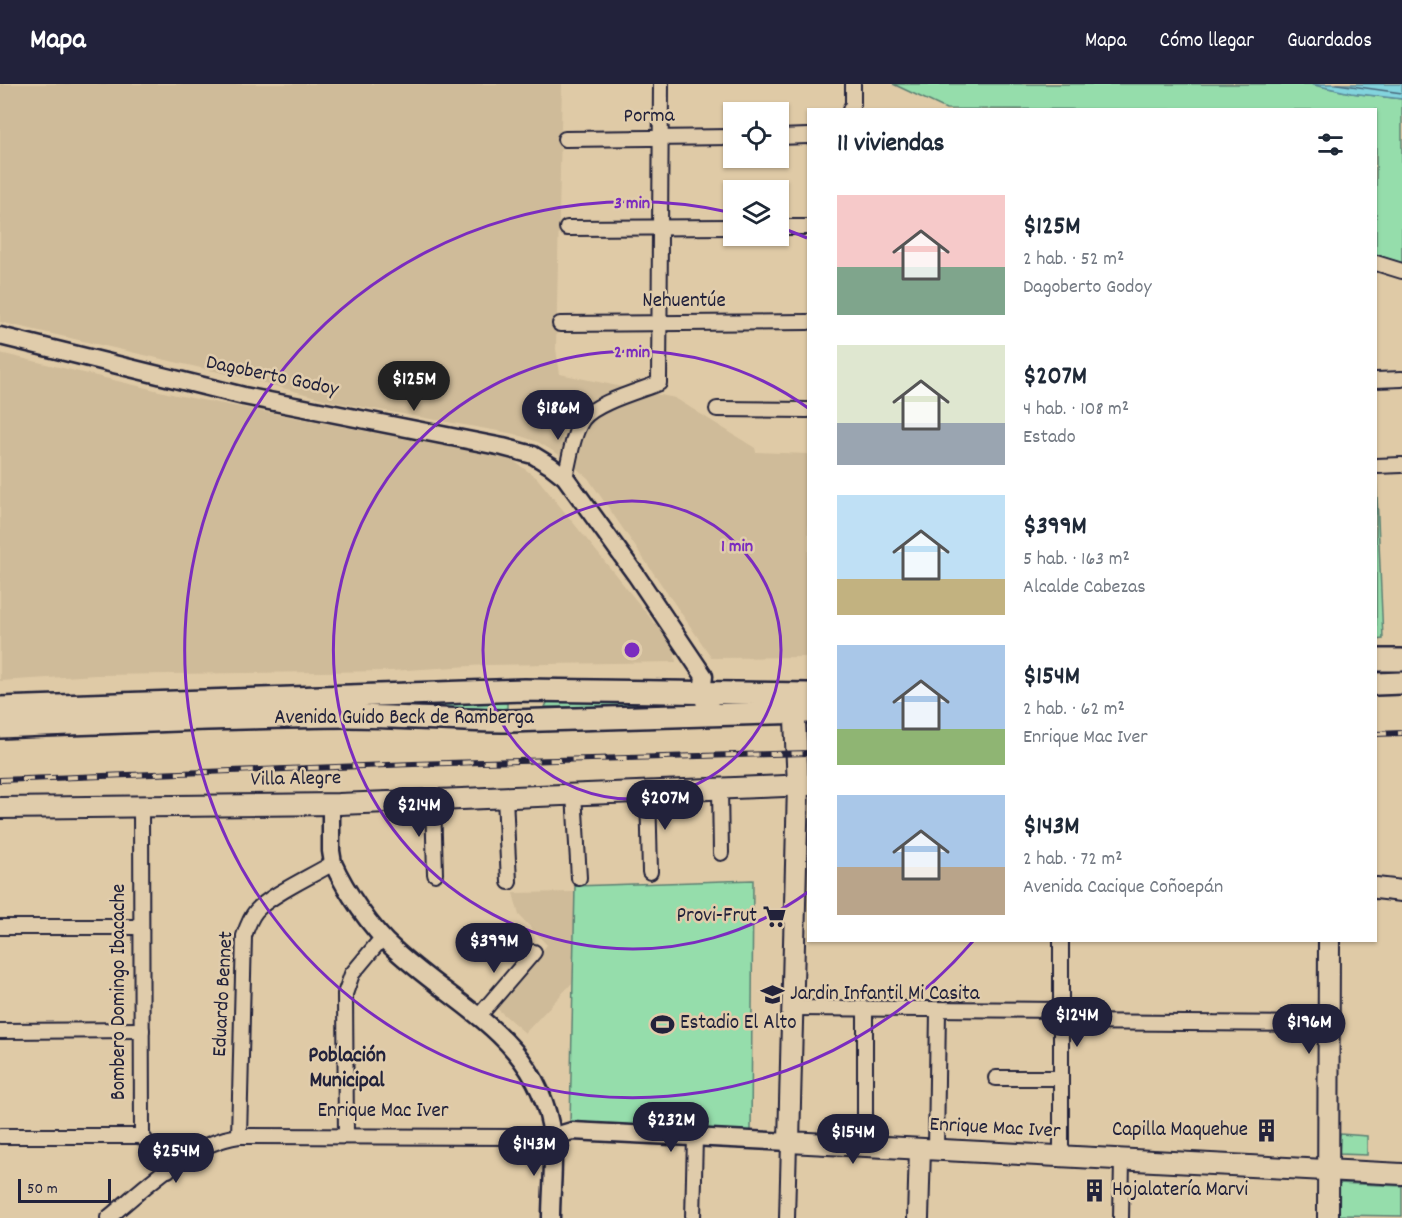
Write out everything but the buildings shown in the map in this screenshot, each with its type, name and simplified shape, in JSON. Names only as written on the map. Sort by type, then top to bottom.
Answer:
[{"type":"main road","points":[[1377,660],[1402,660]]},
{"type":"main road","points":[[1377,684],[1402,683]]},
{"type":"main road","name":"Avenida Guido Beck de Ramberga","points":[[0,708],[524,690],[671,693],[703,685]]},
{"type":"main road","points":[[703,685],[802,703],[801,929],[792,1008],[789,1142]]},
{"type":"main road","points":[[524,690],[525,721]]},
{"type":"main road","name":"Avenida Guido Beck de Ramberga","points":[[0,727],[346,716],[525,721],[719,714],[802,703]]},
{"type":"main road","name":"Villa Alegre","points":[[0,808],[331,804],[803,785]]},
{"type":"main road","points":[[1377,888],[1402,891]]},
{"type":"main road","points":[[1328,1218],[1329,942]]},
{"type":"main road","name":"Enrique Mac Iver","points":[[789,1142],[1402,1174]]},
{"type":"main road","points":[[918,1218],[928,1149]]},
{"type":"street","points":[[565,477],[578,429],[584,418],[594,410],[658,383],[661,84]]},
{"type":"street","points":[[851,108],[853,84]]},
{"type":"street","points":[[789,137],[807,136]]},
{"type":"street","name":"Porma","points":[[565,139],[723,137]]},
{"type":"street","points":[[567,228],[723,227]]},
{"type":"street","points":[[789,227],[807,227]]},
{"type":"street","points":[[1377,263],[1402,271]]},
{"type":"street","name":"Nehuentúe","points":[[560,324],[807,322]]},
{"type":"street","name":"Dagoberto Godoy","points":[[0,336],[244,396],[513,449],[544,461],[565,477],[636,575],[703,685],[705,705],[719,714]]},
{"type":"street","points":[[1377,380],[1402,379]]},
{"type":"street","points":[[717,409],[807,410]]},
{"type":"street","points":[[1377,466],[1402,465]]},
{"type":"street","points":[[720,788],[721,853]]},
{"type":"street","points":[[648,790],[650,872]]},
{"type":"street","points":[[574,794],[579,878]]},
{"type":"street","points":[[505,797],[509,882]]},
{"type":"street","points":[[434,800],[435,874]]},
{"type":"street","points":[[331,804],[333,864],[364,914],[382,938],[402,957],[508,1042],[530,1071],[546,1112],[552,1137],[551,1218]]},
{"type":"street","name":"Bombero Domingo Ibacache","points":[[141,805],[142,1136]]},
{"type":"street","name":"Eduardo Bennet","points":[[239,1136],[244,936],[247,927],[255,913],[265,903],[333,864]]},
{"type":"street","points":[[0,927],[141,927]]},
{"type":"street","points":[[346,1136],[345,994],[352,974],[382,938]]},
{"type":"street","points":[[1061,942],[1061,1156]]},
{"type":"street","points":[[478,1017],[534,952]]},
{"type":"street","points":[[792,1008],[938,1010],[1327,1024]]},
{"type":"street","points":[[865,1009],[865,1147]]},
{"type":"street","points":[[928,1149],[938,1010]]},
{"type":"street","points":[[0,1031],[142,1030]]},
{"type":"street","points":[[996,1078],[1061,1078]]},
{"type":"street","name":"Enrique Mac Iver","points":[[108,1218],[186,1156],[206,1145],[239,1136],[552,1137],[572,1131],[789,1142]]},
{"type":"street","points":[[0,1136],[142,1136],[168,1170]]},
{"type":"street","points":[[693,1218],[695,1137]]},
{"type":"street","points":[[787,1218],[789,1142]]},
{"type":"street","points":[[1121,1218],[1122,1160]]},
{"type":"shaded area","points":[[0,84],[562,84],[556,349],[560,374],[675,398],[755,448],[756,452],[807,454],[807,657],[712,658],[588,478],[563,457],[538,442],[515,434],[335,402],[249,379],[0,322]]},
{"type":"shaded area","points":[[0,353],[176,395],[511,459],[537,478],[674,647],[676,662],[486,665],[391,671],[96,675],[0,681]]},
{"type":"shaded area","points":[[575,892],[573,982],[525,1033],[493,1005],[547,945],[519,915],[513,893]]},
{"type":"green space","points":[[893,84],[1310,84],[1351,93],[1402,99],[1402,263],[1377,255],[1377,108],[944,108]]},
{"type":"green space","points":[[1377,495],[1383,639],[1377,640]]},
{"type":"green space","points":[[616,698],[637,704],[697,700],[697,706],[545,707],[548,701]]},
{"type":"green space","points":[[482,700],[507,703],[507,708],[481,713],[96,709]]},
{"type":"green space","name":"Estadio El Alto","points":[[753,880],[751,1131],[570,1124],[575,886]]},
{"type":"green space","points":[[1340,1134],[1367,1136],[1367,1155],[1339,1154]]},
{"type":"green space","points":[[1337,1183],[1402,1186],[1402,1216],[1334,1215]]},
{"type":"water","points":[[1310,84],[1402,84],[1402,99],[1351,93]]},
{"type":"railway","points":[[1377,734],[1402,733]]},
{"type":"railway","points":[[0,780],[413,764],[807,753]]},
{"type":"place","name":"Provi-Frut","points":[[775,917]]},
{"type":"place","name":"Jardin Infantil Mi Casita","points":[[772,995]]},
{"type":"place","name":"Estadio El Alto","points":[[662,1024]]},
{"type":"place","name":"Capilla Maquehue","points":[[1266,1131]]},
{"type":"place","name":"Hojalatería Marvi","points":[[1094,1191]]},
{"type":"district","name":"Población Municipal","points":[[347,1068]]}]
